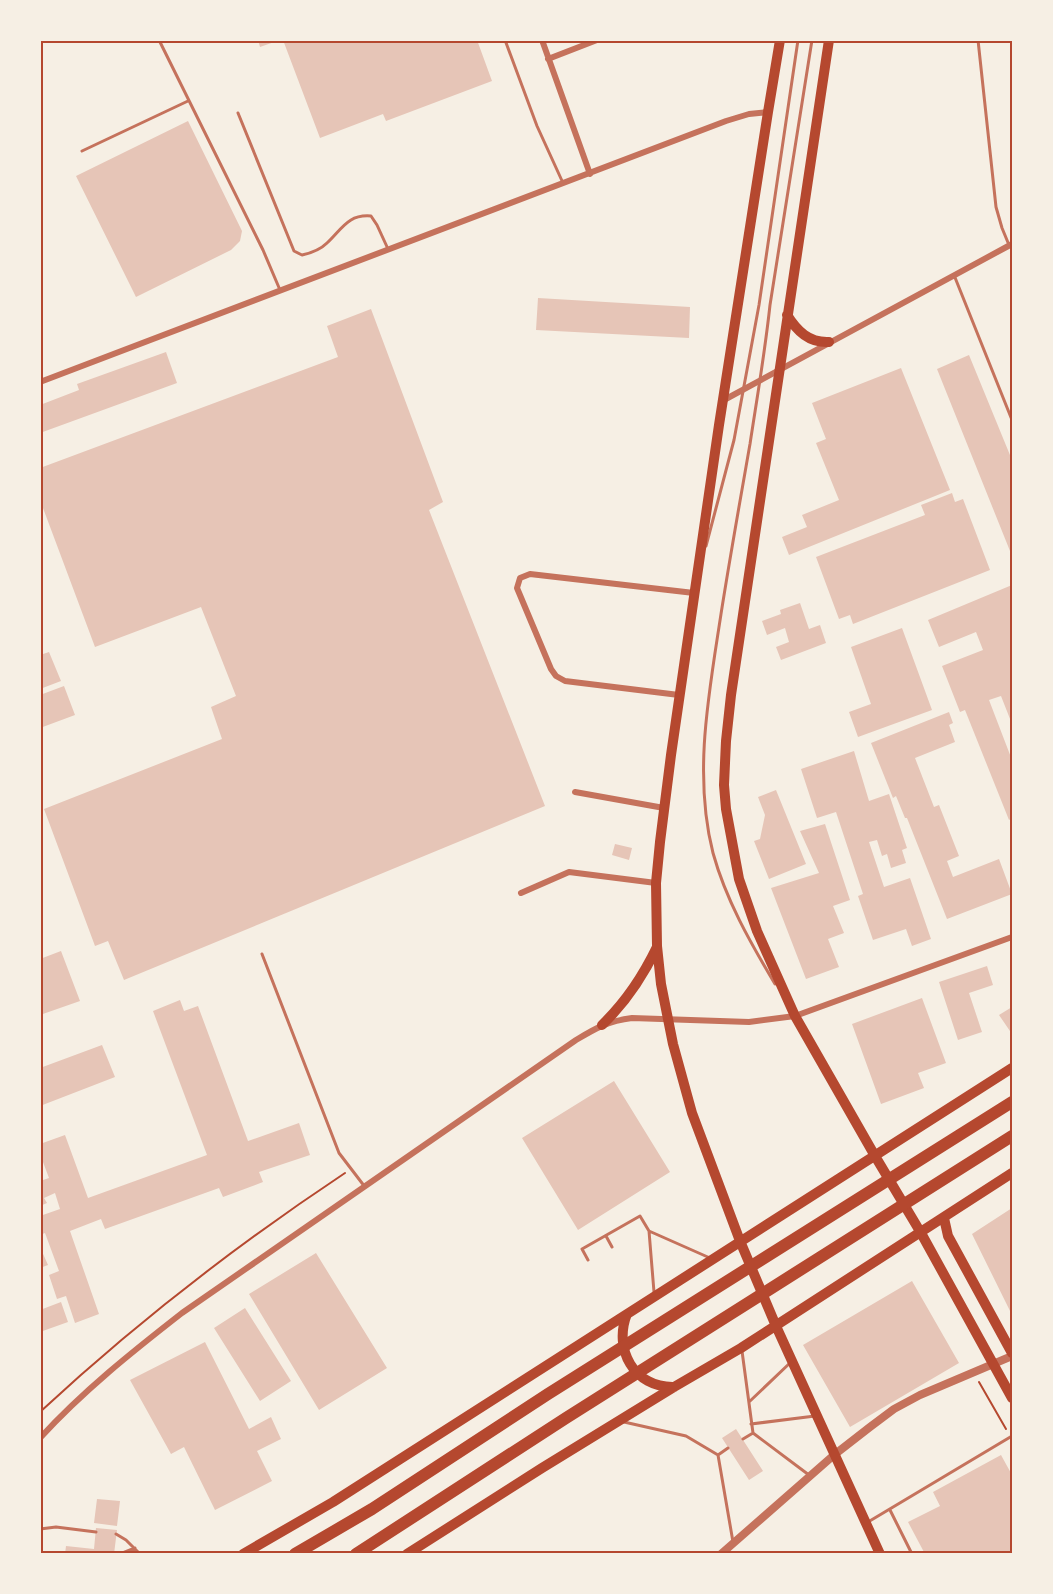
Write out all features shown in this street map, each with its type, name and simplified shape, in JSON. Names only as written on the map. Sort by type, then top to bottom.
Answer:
[{"type":"highway","points":[[295,1554],[372,1509],[548,1394],[1012,1102]]},
{"type":"highway","points":[[356,1554],[566,1418],[1012,1136]]},
{"type":"main road","points":[[780,40],[678,695],[656,883],[657,946],[668,1019],[680,1075],[692,1113],[740,1241],[776,1326],[880,1554]]},
{"type":"main road","points":[[829,40],[731,695],[724,785],[730,836],[739,879],[757,931],[795,1016],[921,1233],[1012,1398]]},
{"type":"main road","points":[[787,315],[797,329],[809,339],[829,342]]},
{"type":"main road","points":[[602,1025],[616,1012],[631,992],[657,946]]},
{"type":"main road","points":[[243,1554],[343,1496],[1012,1068]]},
{"type":"main road","points":[[407,1554],[776,1326],[1012,1173]]},
{"type":"main road","points":[[944,1218],[948,1236],[1012,1354]]},
{"type":"main road","points":[[627,1314],[622,1329],[622,1346],[633,1367],[649,1382],[674,1388]]},
{"type":"street","points":[[542,40],[590,174]]},
{"type":"street","points":[[548,59],[597,40]]},
{"type":"street","points":[[40,382],[732,119],[768,112]]},
{"type":"street","points":[[723,400],[1011,245]]},
{"type":"street","points":[[678,695],[565,681],[556,676],[517,588],[520,578],[530,574],[694,593]]},
{"type":"street","points":[[575,792],[664,808]]},
{"type":"street","points":[[520,893],[568,872],[656,883]]},
{"type":"street","points":[[40,1438],[89,1390],[153,1336],[576,1040],[602,1025],[632,1018],[764,1022],[795,1016],[1012,937]]},
{"type":"street","points":[[722,1554],[834,1455],[894,1409],[1012,1354]]},
{"type":"lane","points":[[159,40],[281,291]]},
{"type":"lane","points":[[505,40],[537,126],[563,184]]},
{"type":"lane","points":[[694,593],[734,440],[744,389],[761,293],[798,40]]},
{"type":"lane","points":[[795,1016],[746,935],[724,886],[713,853],[707,821],[703,754],[709,692],[812,40]]},
{"type":"lane","points":[[978,40],[996,207],[1002,228],[1011,245]]},
{"type":"lane","points":[[82,151],[188,101]]},
{"type":"lane","points":[[238,114],[294,251],[302,255],[314,252],[327,243],[342,225],[363,216],[371,216],[389,250]]},
{"type":"lane","points":[[954,275],[1012,420]]},
{"type":"lane","points":[[262,954],[339,1153],[365,1187]]},
{"type":"lane","points":[[588,1260],[582,1249],[640,1216],[649,1231],[655,1296]]},
{"type":"lane","points":[[649,1231],[712,1259]]},
{"type":"lane","points":[[606,1236],[612,1247]]},
{"type":"lane","points":[[741,1348],[753,1433],[811,1476]]},
{"type":"lane","points":[[749,1402],[792,1361]]},
{"type":"lane","points":[[751,1424],[817,1416]]},
{"type":"lane","points":[[619,1421],[686,1436],[718,1455],[734,1543]]},
{"type":"lane","points":[[742,1439],[753,1433]]},
{"type":"lane","points":[[866,1523],[1011,1437]]},
{"type":"lane","points":[[718,1455],[729,1448]]},
{"type":"lane","points":[[890,1509],[912,1554]]},
{"type":"lane","points":[[40,1529],[56,1527],[96,1532]]},
{"type":"lane","points":[[116,1534],[140,1554]]},
{"type":"lane","points":[[120,1554],[135,1548]]},
{"type":"path","points":[[40,1412],[184,1287],[247,1240],[350,1169]]},
{"type":"path","points":[[973,1372],[1011,1437]]},
{"type":"building","points":[[258,40],[277,40],[277,41],[260,47]]},
{"type":"building","points":[[283,40],[477,40],[492,81],[386,121],[383,114],[320,138]]},
{"type":"building","points":[[188,121],[242,231],[240,241],[231,250],[136,297],[76,176]]},
{"type":"building","points":[[538,298],[690,307],[689,338],[536,330]]},
{"type":"building","points":[[371,309],[443,502],[429,510],[545,806],[124,980],[108,941],[95,946],[44,809],[222,739],[211,707],[236,696],[201,607],[95,647],[40,500],[40,468],[338,357],[327,326]]},
{"type":"building","points":[[166,352],[177,383],[40,433],[40,405],[79,390],[77,384]]},
{"type":"building","points":[[969,355],[1012,460],[1012,556],[937,369]]},
{"type":"building","points":[[901,368],[950,490],[789,555],[782,537],[807,527],[802,515],[839,500],[816,443],[826,439],[812,403]]},
{"type":"building","points":[[952,493],[955,502],[963,499],[990,570],[853,624],[850,615],[839,619],[816,557],[925,515],[921,505]]},
{"type":"building","points":[[1012,585],[1012,724],[1001,696],[989,700],[1012,760],[1012,818],[1009,820],[965,710],[960,712],[942,666],[983,650],[976,632],[939,647],[928,620]]},
{"type":"building","points":[[800,603],[809,629],[820,625],[826,643],[781,660],[776,647],[789,642],[785,628],[767,635],[762,621],[781,614],[780,610]]},
{"type":"building","points":[[902,628],[932,710],[858,737],[849,712],[871,704],[851,647]]},
{"type":"building","points":[[49,652],[61,681],[40,689],[40,655]]},
{"type":"building","points":[[64,686],[75,715],[40,728],[40,695]]},
{"type":"building","points":[[949,712],[953,723],[949,725],[955,742],[915,758],[934,807],[939,805],[959,856],[947,861],[953,877],[999,859],[1012,894],[947,919],[907,818],[896,796],[893,798],[871,743]]},
{"type":"building","points":[[854,751],[869,801],[889,794],[907,848],[902,850],[906,863],[891,868],[887,854],[882,856],[877,840],[869,842],[884,887],[910,878],[931,939],[912,946],[906,929],[873,940],[858,896],[863,894],[836,812],[817,818],[801,769]]},
{"type":"building","points":[[776,790],[806,864],[769,879],[754,841],[760,839],[765,815],[758,797]]},
{"type":"building","points":[[825,824],[850,900],[833,906],[844,933],[828,939],[839,967],[806,979],[771,888],[819,873],[800,831]]},
{"type":"building","points":[[615,844],[632,848],[629,860],[612,855]]},
{"type":"building","points":[[61,951],[80,1001],[40,1015],[40,959]]},
{"type":"building","points":[[987,966],[993,985],[969,993],[982,1032],[958,1040],[939,982]]},
{"type":"building","points":[[922,998],[946,1063],[918,1073],[924,1088],[881,1104],[852,1024]]},
{"type":"building","points":[[180,1000],[184,1011],[198,1006],[248,1141],[299,1123],[310,1155],[259,1172],[263,1182],[223,1197],[219,1188],[105,1229],[101,1219],[70,1231],[99,1314],[75,1323],[66,1296],[57,1299],[49,1275],[59,1271],[45,1233],[40,1235],[40,1216],[60,1209],[55,1193],[44,1198],[47,1203],[40,1206],[40,1181],[49,1178],[40,1154],[40,1144],[65,1135],[88,1198],[207,1155],[153,1011]]},
{"type":"building","points":[[1012,1007],[1012,1034],[999,1015]]},
{"type":"building","points":[[102,1045],[115,1077],[40,1106],[40,1068]]},
{"type":"building","points":[[614,1081],[670,1172],[578,1230],[522,1138]]},
{"type":"building","points":[[1012,1208],[1012,1315],[972,1234]]},
{"type":"building","points":[[40,1247],[48,1265],[40,1268]]},
{"type":"building","points":[[316,1253],[387,1368],[319,1410],[249,1294]]},
{"type":"building","points":[[912,1281],[959,1363],[850,1427],[803,1345]]},
{"type":"building","points":[[61,1302],[68,1322],[40,1332],[40,1310]]},
{"type":"building","points":[[245,1308],[291,1381],[260,1401],[214,1328]]},
{"type":"building","points":[[205,1342],[249,1429],[271,1417],[281,1439],[257,1451],[272,1481],[215,1510],[184,1447],[171,1454],[130,1380]]},
{"type":"building","points":[[736,1429],[763,1471],[749,1480],[722,1438]]},
{"type":"building","points":[[1001,1455],[1012,1475],[1012,1554],[925,1554],[908,1522],[940,1506],[933,1492]]},
{"type":"building","points":[[97,1499],[120,1501],[117,1526],[94,1523]]},
{"type":"building","points":[[96,1528],[117,1530],[114,1554],[65,1554],[66,1546],[94,1549]]}]
